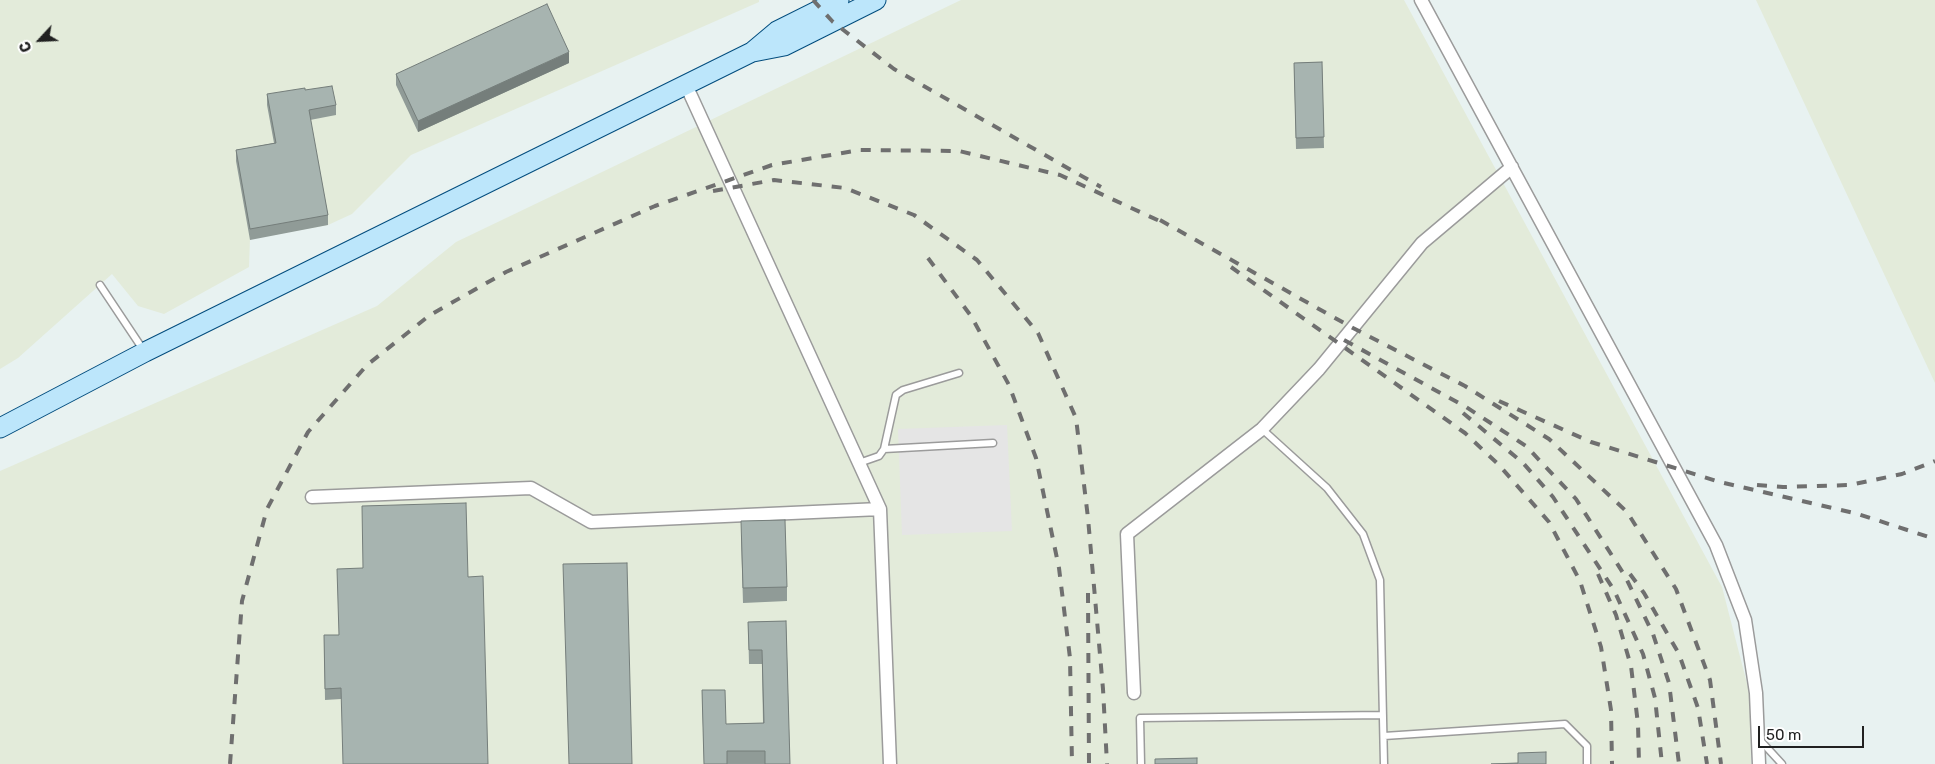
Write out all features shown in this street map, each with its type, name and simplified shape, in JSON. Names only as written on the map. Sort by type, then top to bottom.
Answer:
[{"type":"street","points":[[0,428],[145,352],[752,52],[777,31],[839,0]]},
{"type":"street","points":[[752,52],[784,46],[876,0]]},
{"type":"street","points":[[1421,0],[1716,546],[1745,620],[1756,693],[1759,764]]},
{"type":"street","points":[[686,85],[880,509],[890,764]]},
{"type":"street","points":[[1134,693],[1127,534],[1262,429],[1320,369],[1422,243],[1512,167]]},
{"type":"street","points":[[312,498],[531,488],[591,522],[880,509]]},
{"type":"lane","points":[[100,285],[145,352]]},
{"type":"lane","points":[[858,463],[879,456],[884,449],[896,395],[904,390],[959,373]]},
{"type":"lane","points":[[1262,429],[1328,488],[1363,534],[1380,580],[1384,764]]},
{"type":"lane","points":[[884,449],[993,443]]},
{"type":"lane","points":[[1141,764],[1140,718],[1383,715]]},
{"type":"lane","points":[[1384,736],[1565,724],[1587,746],[1587,764]]},
{"type":"lane","points":[[1758,738],[1782,764]]},
{"type":"shaded area","points":[[0,0],[759,0],[759,2],[411,155],[352,214],[328,225],[250,239],[249,267],[164,314],[138,306],[112,274],[18,358],[0,369]]},
{"type":"shaded area","points":[[961,0],[1404,0],[1722,587],[1750,695],[1751,764],[0,764],[0,471],[377,306],[456,242]]},
{"type":"shaded area","points":[[1756,0],[1935,0],[1935,383]]},
{"type":"shaded area","points":[[1007,425],[1012,531],[902,535],[898,429]]},
{"type":"building","points":[[547,4],[569,52],[418,121],[396,74]]},
{"type":"building","points":[[1322,62],[1324,137],[1296,138],[1294,63]]},
{"type":"building","points":[[332,86],[336,105],[309,110],[328,215],[250,229],[236,150],[276,143],[267,94]]},
{"type":"building","points":[[466,503],[468,577],[483,576],[488,764],[343,764],[341,688],[325,689],[324,635],[339,635],[337,569],[363,568],[362,506]]},
{"type":"building","points":[[785,520],[787,587],[743,588],[741,521]]},
{"type":"building","points":[[627,563],[632,764],[569,764],[563,564]]},
{"type":"building","points":[[786,621],[790,764],[765,764],[765,751],[727,751],[727,764],[704,764],[702,690],[725,690],[726,724],[764,723],[762,650],[749,650],[748,622]]},
{"type":"building","points":[[1546,752],[1546,764],[1491,764],[1518,763],[1518,753]]},
{"type":"building","points":[[1197,758],[1197,764],[1155,764],[1155,759]]},
{"type":"railway","points":[[813,0],[833,22],[894,69],[1101,187]]},
{"type":"railway","points":[[230,764],[242,601],[267,509],[308,432],[367,365],[430,315],[506,272],[655,206],[772,165],[860,150],[959,151],[1060,175],[1166,224]]},
{"type":"railway","points":[[713,191],[774,180],[845,188],[914,215],[977,260],[1038,333],[1076,418],[1088,518],[1103,689],[1107,764]]},
{"type":"railway","points":[[1160,220],[1353,328],[1465,386],[1549,439],[1627,512],[1676,589],[1710,680],[1721,764]]},
{"type":"railway","points":[[928,258],[971,316],[1009,385],[1036,458],[1059,568],[1070,658],[1072,764]]},
{"type":"railway","points":[[1231,267],[1465,433],[1499,465],[1549,522],[1580,581],[1601,647],[1611,710],[1612,764]]},
{"type":"railway","points":[[1344,340],[1466,407],[1526,446],[1576,499],[1625,576],[1653,634],[1669,683],[1679,764]]},
{"type":"railway","points":[[1499,401],[1591,442],[1720,482],[1858,514],[1935,539]]},
{"type":"railway","points":[[1463,413],[1523,463],[1553,497],[1614,590],[1643,654],[1655,698],[1662,764]]},
{"type":"railway","points":[[1757,485],[1783,487],[1850,485],[1902,474],[1935,461]]},
{"type":"railway","points":[[1598,574],[1616,615],[1631,666],[1638,724],[1639,764]]},
{"type":"railway","points":[[1630,574],[1644,593],[1679,654],[1698,708],[1707,764]]},
{"type":"railway","points":[[1088,593],[1089,764]]}]
